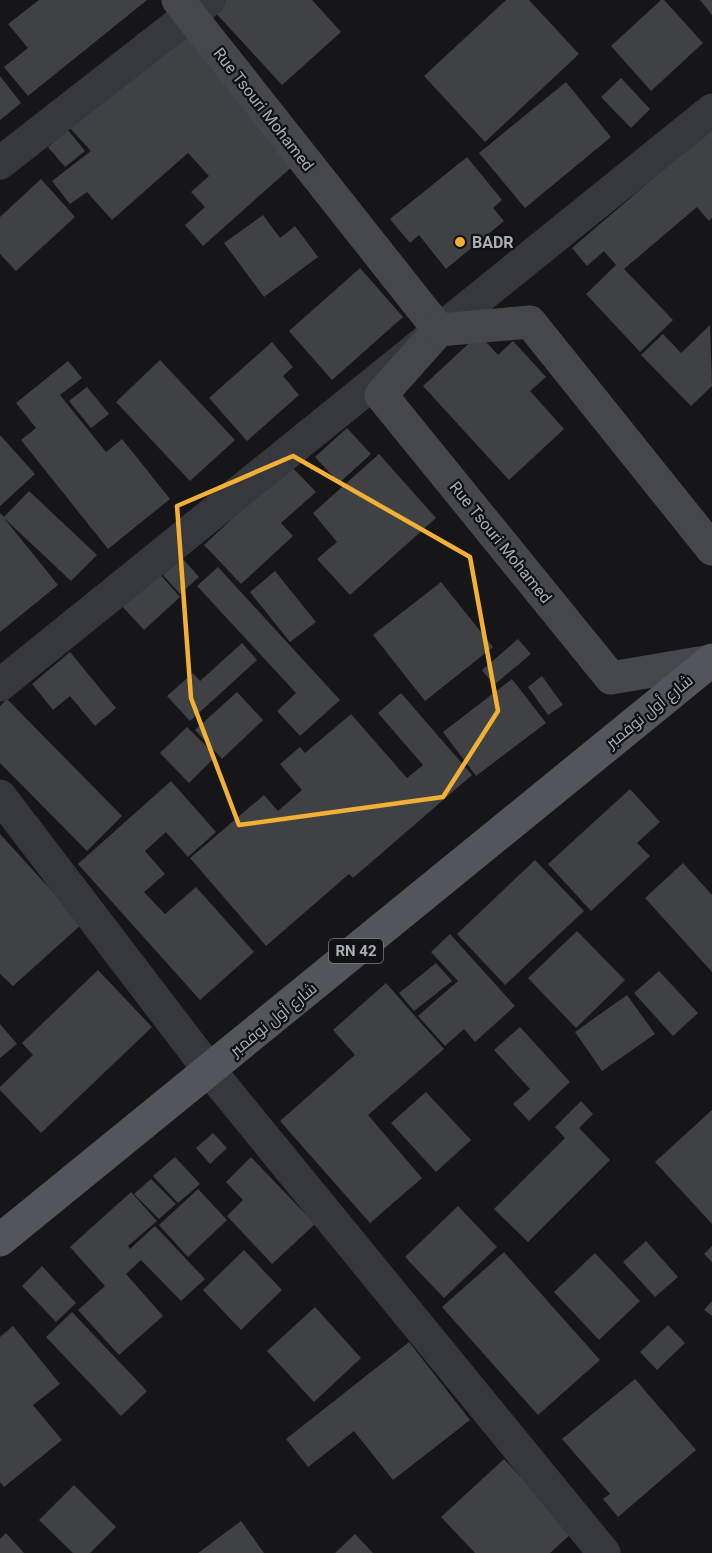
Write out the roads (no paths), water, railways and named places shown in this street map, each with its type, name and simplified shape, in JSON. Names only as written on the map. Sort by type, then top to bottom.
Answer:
[{"type":"main road","name":"شارع أول نوفمبر","points":[[0,1240],[210,1071],[712,659]]},
{"type":"street","points":[[0,164],[192,5]]},
{"type":"street","name":"Rue Tsouri Mohamed","points":[[192,5],[439,330],[381,395],[611,678],[712,659]]},
{"type":"street","points":[[0,685],[712,110]]},
{"type":"street","points":[[439,330],[530,322],[712,549]]},
{"type":"street","points":[[0,796],[210,1071],[604,1553]]},
{"type":"place","name":"BADR","points":[[460,242]]}]
